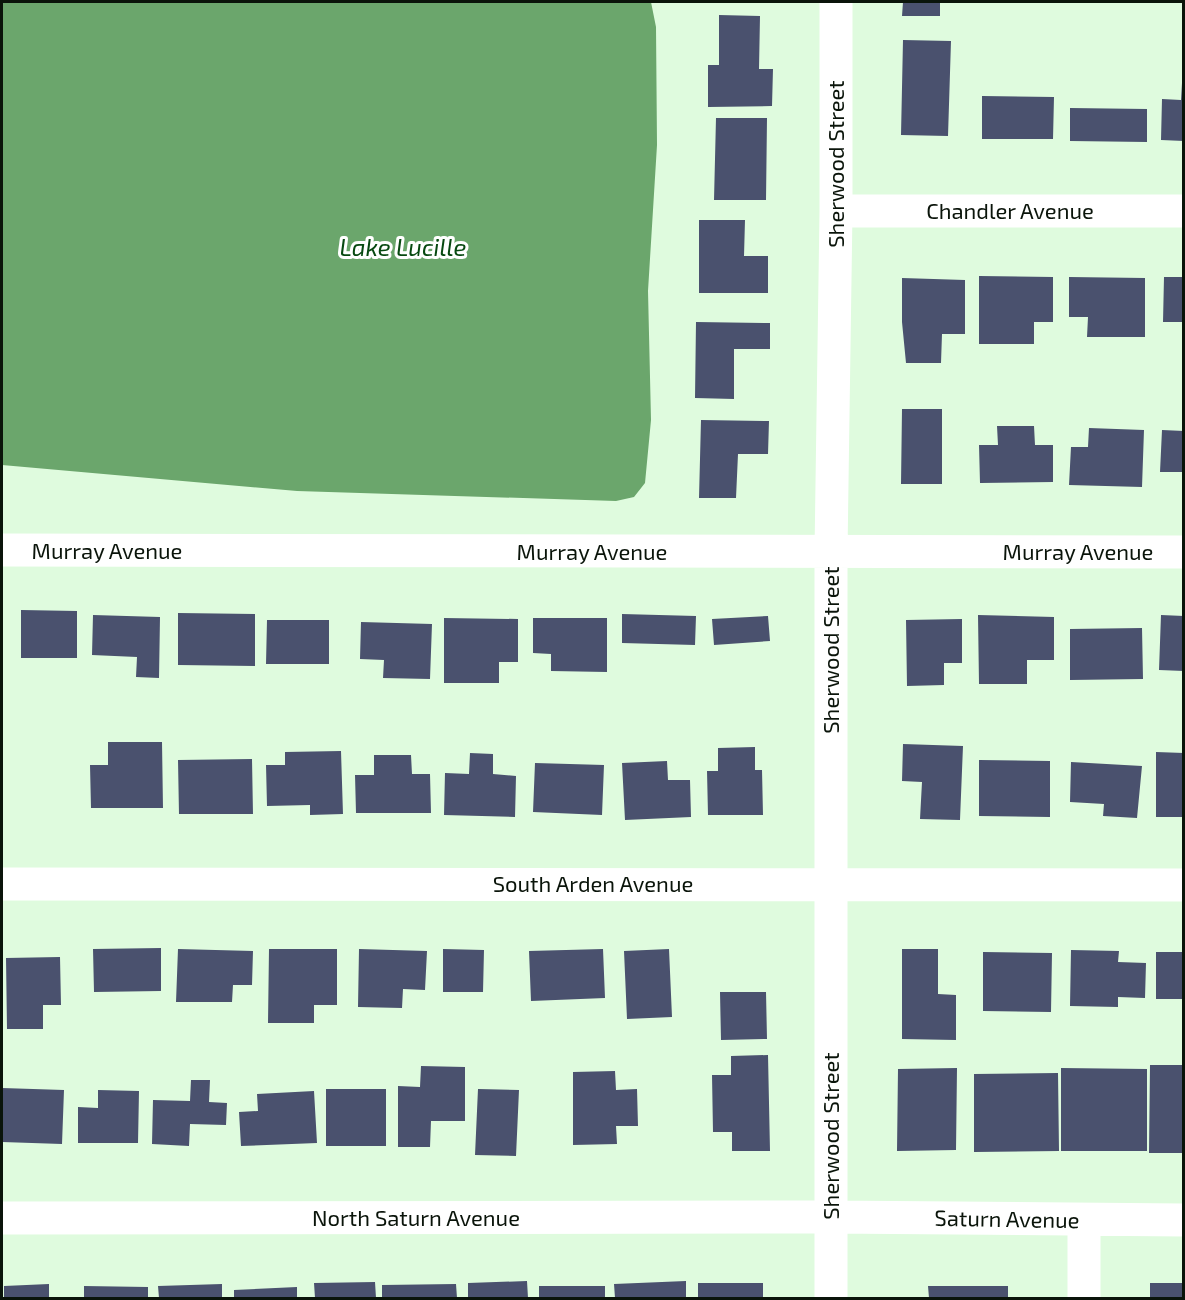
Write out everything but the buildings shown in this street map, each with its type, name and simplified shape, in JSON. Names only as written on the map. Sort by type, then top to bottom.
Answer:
[{"type":"street","name":"Sherwood Street","points":[[831,1299],[831,552],[837,211],[837,2]]},
{"type":"street","name":"Chandler Avenue","points":[[837,211],[1184,211]]},
{"type":"street","name":"Murray Avenue","points":[[2,550],[1184,552]]},
{"type":"street","name":"South Arden Avenue","points":[[2,884],[1184,885]]},
{"type":"street","name":"North Saturn Avenue","points":[[2,1218],[831,1217]]},
{"type":"street","name":"Saturn Avenue","points":[[831,1217],[1184,1220]]},
{"type":"street","points":[[1084,1220],[1084,1299]]},
{"type":"water","name":"Lake Lucille","points":[[2,2],[651,2],[656,27],[657,145],[648,291],[651,420],[645,483],[634,497],[616,501],[297,491],[2,465]]}]
